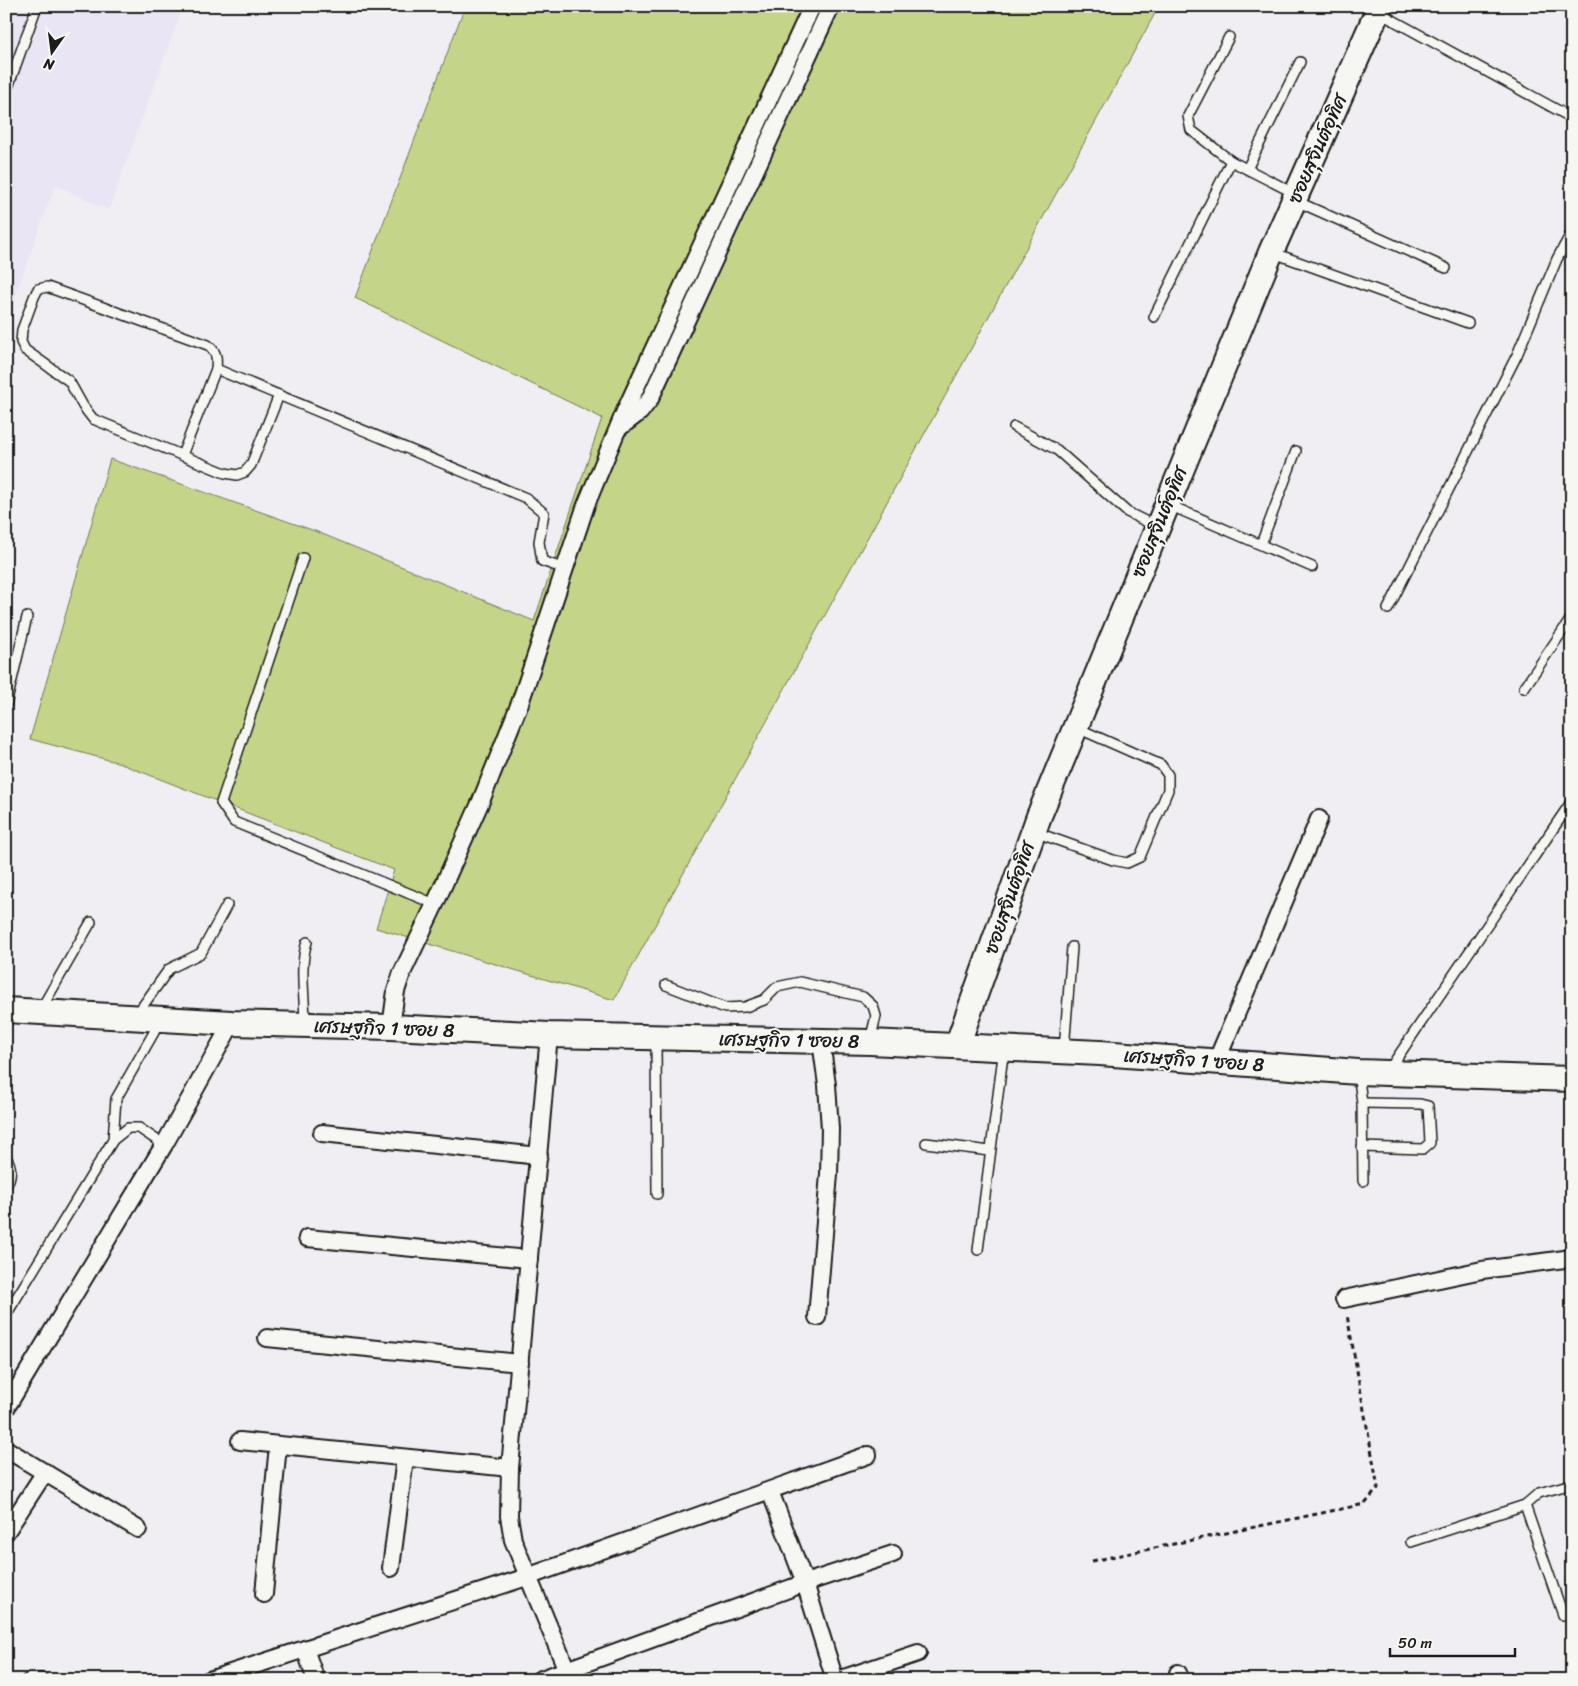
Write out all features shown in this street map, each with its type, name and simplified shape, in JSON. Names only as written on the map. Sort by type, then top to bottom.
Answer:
[{"type":"street","points":[[390,1027],[396,990],[402,973],[481,800],[520,703],[586,505],[618,429],[812,6]]},
{"type":"street","points":[[618,429],[640,412],[650,399],[831,6]]},
{"type":"street","name":"ซอยสุจินต์อุทิศ","points":[[957,1046],[1032,831],[1272,252],[1379,9]]},
{"type":"street","points":[[1216,1062],[1319,819]]},
{"type":"street","name":"เศรษฐกิจ 1 ซอย 8","points":[[6,1010],[232,1023],[390,1027],[549,1035],[870,1042],[1100,1053],[1358,1072],[1572,1079]]},
{"type":"street","points":[[6,1408],[164,1145],[232,1023]]},
{"type":"street","points":[[549,1035],[510,1468],[509,1516],[513,1540],[527,1577],[570,1675]]},
{"type":"street","points":[[817,1317],[829,1174],[830,1129],[827,1085],[820,1040]]},
{"type":"street","points":[[322,1134],[539,1156]]},
{"type":"street","points":[[307,1238],[529,1259]]},
{"type":"street","points":[[1344,1299],[1482,1270],[1572,1258]]},
{"type":"street","points":[[267,1338],[520,1363]]},
{"type":"street","points":[[240,1441],[510,1468]]},
{"type":"street","points":[[264,1594],[278,1445]]},
{"type":"street","points":[[6,1449],[138,1529]]},
{"type":"street","points":[[209,1680],[527,1577],[868,1455]]},
{"type":"street","points":[[391,1568],[405,1458]]},
{"type":"street","points":[[6,1532],[45,1472]]},
{"type":"street","points":[[770,1491],[805,1583],[837,1680],[918,1653]]},
{"type":"street","points":[[540,1680],[570,1675],[805,1583],[893,1554]]},
{"type":"street","points":[[305,1649],[316,1680]]},
{"type":"lane","points":[[6,93],[37,6]]},
{"type":"lane","points":[[1379,9],[1572,118]]},
{"type":"lane","points":[[1229,38],[1188,116],[1191,130],[1231,161],[1296,197],[1446,268]]},
{"type":"lane","points":[[1248,169],[1300,62]]},
{"type":"lane","points":[[1154,317],[1231,161]]},
{"type":"lane","points":[[1388,610],[1517,355],[1557,259],[1572,232]]},
{"type":"lane","points":[[1272,252],[1468,323]]},
{"type":"lane","points":[[182,455],[216,369],[217,358],[214,350],[208,345],[47,287],[38,289],[22,330],[21,342],[25,350],[69,381],[83,406],[93,419],[224,473],[237,475],[245,472],[251,465],[279,395]]},
{"type":"lane","points":[[216,369],[526,498],[544,513],[539,542],[542,562],[565,570]]},
{"type":"lane","points":[[1014,426],[1057,450],[1127,512],[1157,528]]},
{"type":"lane","points":[[1261,544],[1296,451]]},
{"type":"lane","points":[[1167,504],[1312,567]]},
{"type":"lane","points":[[303,558],[221,802],[234,822],[435,904]]},
{"type":"lane","points":[[6,704],[27,617]]},
{"type":"lane","points":[[1524,688],[1572,617]]},
{"type":"lane","points":[[1032,831],[1113,860],[1127,863],[1140,857],[1168,790],[1168,776],[1161,765],[1075,726]]},
{"type":"lane","points":[[1386,1073],[1572,801]]},
{"type":"lane","points":[[136,1017],[169,969],[200,952],[227,905]]},
{"type":"lane","points":[[39,1012],[91,922]]},
{"type":"lane","points":[[305,1024],[303,972],[304,952],[308,942]]},
{"type":"lane","points":[[1064,1052],[1072,946]]},
{"type":"lane","points":[[666,985],[725,1008],[745,1007],[764,1000],[777,987],[800,982],[862,997],[873,1006],[876,1016],[870,1042]]},
{"type":"lane","points":[[113,1140],[116,1099],[162,1018]]},
{"type":"lane","points":[[656,1037],[657,1194]]},
{"type":"lane","points":[[978,1250],[1004,1048]]},
{"type":"lane","points":[[1358,1072],[1362,1103],[1363,1181]]},
{"type":"lane","points":[[1362,1103],[1420,1104],[1428,1106],[1430,1144],[1424,1149],[1362,1147]]},
{"type":"lane","points":[[6,1315],[113,1140],[128,1128],[139,1128],[164,1145]]},
{"type":"lane","points":[[926,1142],[990,1151]]},
{"type":"lane","points":[[6,1158],[10,1162],[11,1178],[6,1186]]},
{"type":"lane","points":[[1411,1542],[1525,1504],[1539,1493],[1572,1484]]},
{"type":"lane","points":[[1525,1504],[1563,1615]]},
{"type":"lane","points":[[26,1680],[42,1678],[44,1680]]},
{"type":"path","points":[[1092,1561],[1365,1504],[1378,1488],[1344,1299]]},
{"type":"shaded area","points":[[6,6],[183,6],[109,210],[55,185],[6,322]]},
{"type":"green space","points":[[465,6],[1159,6],[614,1000],[376,928],[394,870],[116,762],[30,739],[110,459],[315,531],[534,621],[602,418],[355,298]]}]
